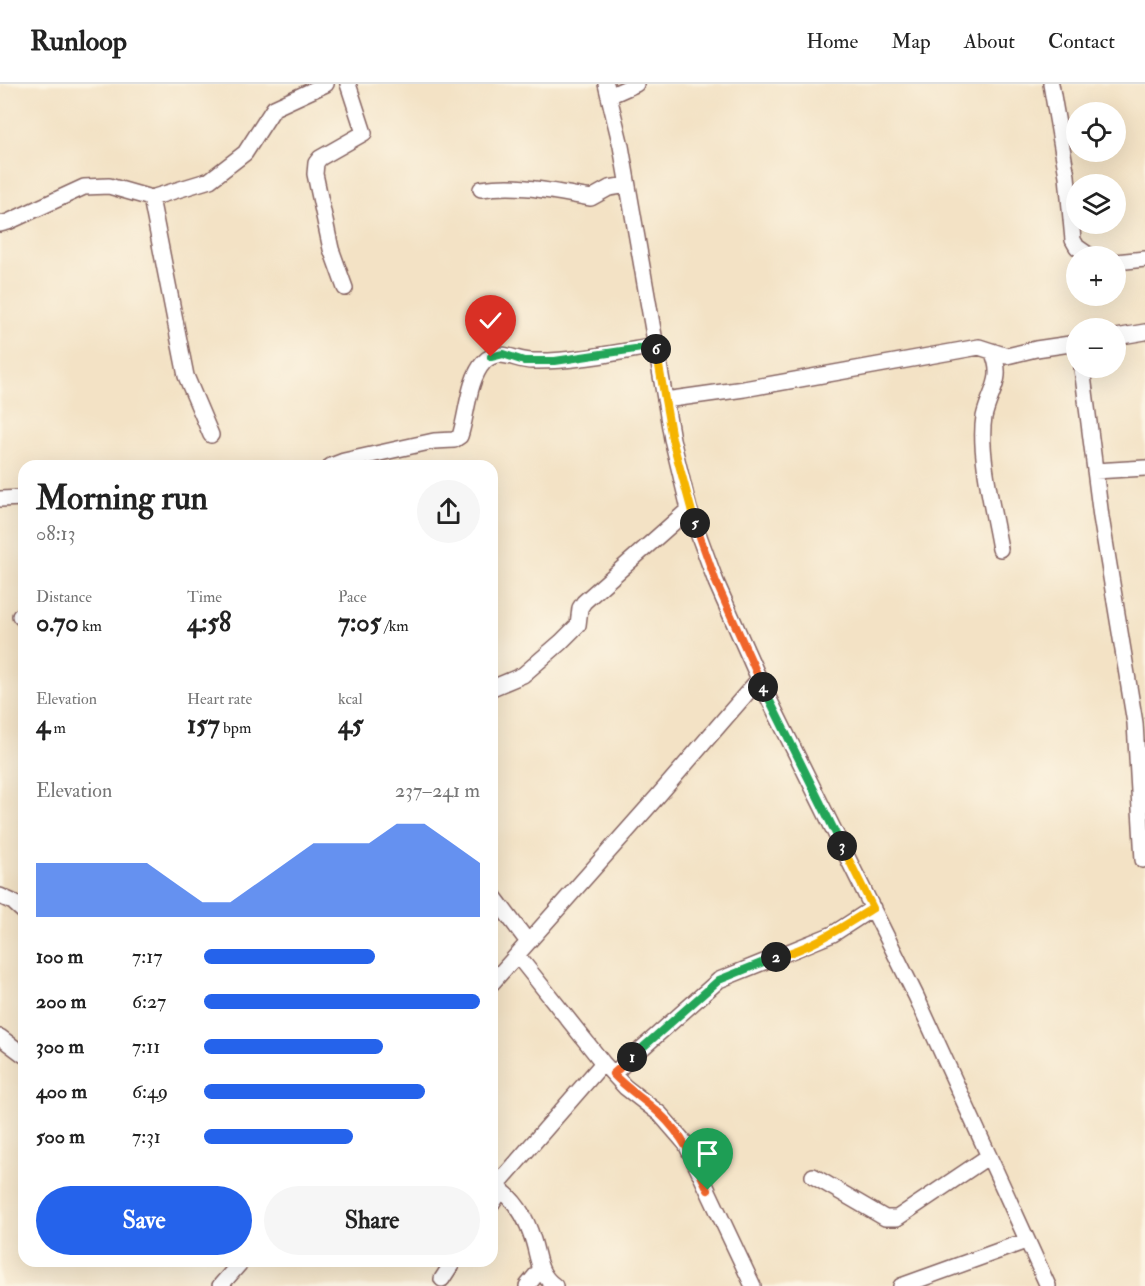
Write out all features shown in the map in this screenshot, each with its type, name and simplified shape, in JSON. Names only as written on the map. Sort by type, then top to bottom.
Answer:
[{"type":"street","points":[[0,224],[84,187],[109,186],[151,198],[210,180],[245,153],[274,108],[326,84]]},
{"type":"street","points":[[345,288],[331,249],[315,174],[316,163],[320,158],[364,133],[348,84]]},
{"type":"street","points":[[636,84],[607,90],[621,146],[665,400],[689,508],[716,582],[759,679],[916,996],[1048,1286]]},
{"type":"street","points":[[1051,84],[1067,176],[1073,240],[1076,246]]},
{"type":"street","points":[[481,189],[518,186],[554,190],[591,198],[609,188],[627,185]]},
{"type":"street","points":[[151,198],[186,376],[211,435]]},
{"type":"street","points":[[1126,261],[1145,259]]},
{"type":"street","points":[[1126,336],[1145,333]]},
{"type":"street","points":[[665,400],[744,389],[979,347],[1007,356],[1066,345]]},
{"type":"street","points":[[344,460],[434,441],[454,440],[460,436],[474,383],[483,364],[491,357],[503,354],[524,361],[555,361],[655,346]]},
{"type":"street","points":[[992,351],[998,364],[997,375],[996,385],[984,416],[983,447],[1000,549]]},
{"type":"street","points":[[1083,378],[1101,517],[1137,691],[1135,723],[1143,860]]},
{"type":"street","points":[[1095,471],[1145,468]]},
{"type":"street","points":[[0,499],[18,498]]},
{"type":"street","points":[[498,685],[523,675],[561,642],[578,625],[580,608],[584,602],[689,508]]},
{"type":"street","points":[[498,976],[759,679]]},
{"type":"street","points":[[0,896],[18,907]]},
{"type":"street","points":[[498,902],[528,942]]},
{"type":"street","points":[[498,1185],[608,1068],[719,980],[832,934],[873,908]]},
{"type":"street","points":[[517,955],[608,1068],[625,1087],[660,1114],[686,1144],[753,1286]]},
{"type":"street","points":[[0,1037],[18,1050]]},
{"type":"street","points":[[813,1176],[885,1218],[897,1218],[988,1156]]},
{"type":"street","points":[[498,1187],[506,1192],[522,1212],[547,1281],[527,1286]]},
{"type":"street","points":[[901,1286],[1026,1241]]},
{"type":"street","points":[[220,1286],[237,1267]]},
{"type":"street","points":[[442,1279],[450,1267]]},
{"type":"route","points":[[491,357],[503,354],[524,361],[555,361],[655,346],[672,439],[689,508],[716,582],[759,679],[873,908],[832,934],[719,980],[613,1074],[625,1087],[660,1114],[686,1144],[708,1190]]}]
